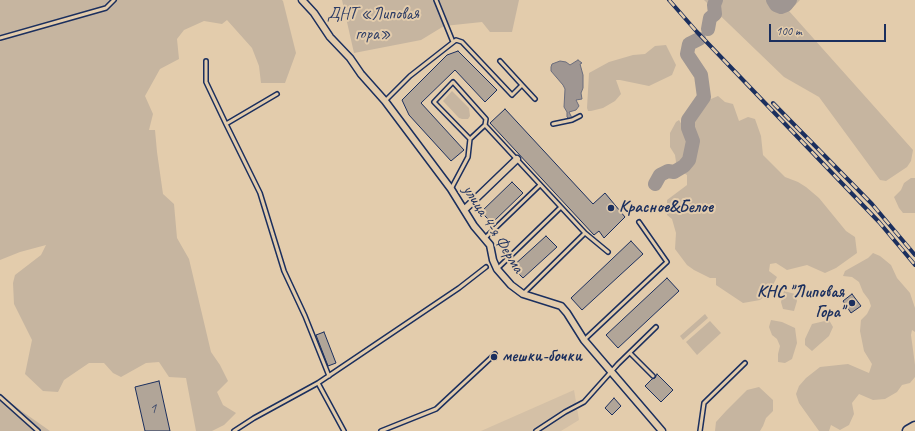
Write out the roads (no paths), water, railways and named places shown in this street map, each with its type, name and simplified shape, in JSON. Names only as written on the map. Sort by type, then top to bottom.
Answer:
[{"type":"main road","points":[[908,431],[915,427]]},
{"type":"street","name":"улица 4-я Ферма","points":[[302,0],[314,13],[330,37],[350,58],[360,74],[385,101],[451,189],[474,226],[490,245],[493,260],[497,269],[511,285],[523,294],[561,306],[584,340],[662,431]]},
{"type":"street","points":[[464,210],[517,160]]},
{"type":"lane","points":[[0,38],[106,8],[114,0]]},
{"type":"lane","points":[[436,0],[453,42]]},
{"type":"lane","points":[[385,101],[410,76],[456,40],[462,42],[512,95],[522,85]]},
{"type":"lane","points":[[206,61],[206,82],[260,193],[284,271],[305,316],[329,376]]},
{"type":"lane","points":[[500,61],[535,99]]},
{"type":"lane","points":[[451,189],[468,157],[470,139],[485,125],[486,118],[453,82],[434,102],[470,139]]},
{"type":"lane","points":[[226,124],[277,94]]},
{"type":"lane","points":[[553,124],[572,120],[580,116]]},
{"type":"lane","points":[[485,125],[585,233],[608,252]]},
{"type":"lane","points":[[485,238],[540,185]]},
{"type":"lane","points":[[497,269],[561,207]]},
{"type":"lane","points":[[584,340],[667,262],[639,222]]},
{"type":"lane","points":[[523,294],[585,233]]},
{"type":"lane","points":[[234,431],[254,418],[329,376],[458,288],[486,267]]},
{"type":"lane","points":[[536,431],[584,402],[618,364],[656,328]]},
{"type":"lane","points":[[630,353],[653,376]]},
{"type":"lane","points":[[381,431],[436,409],[494,354]]},
{"type":"lane","points":[[700,431],[704,402],[745,363]]},
{"type":"lane","points":[[318,383],[344,431]]},
{"type":"lane","points":[[0,397],[38,431]]},
{"type":"waterway","points":[[708,29],[710,18],[715,14],[714,5],[716,0]]},
{"type":"waterway","points":[[773,0],[776,5],[781,7],[786,5],[790,0]]},
{"type":"waterway","points":[[655,184],[660,175],[668,171],[674,172],[684,166],[689,160],[693,141],[688,128],[688,120],[704,97],[701,75],[687,54],[689,44],[699,39]]},
{"type":"railway","points":[[669,0],[697,32],[879,222],[915,265]]},
{"type":"railway","points":[[773,103],[872,204],[915,255]]},
{"type":"place","name":"Красное&Белое","points":[[611,208]]},
{"type":"place","name":"КНС \"Липовая Гора\"","points":[[852,303]]},
{"type":"place","name":"мешки-бочки","points":[[494,357]]},
{"type":"park label","name":"ДНТ «Липовая гора»","points":[[373,25]]}]
